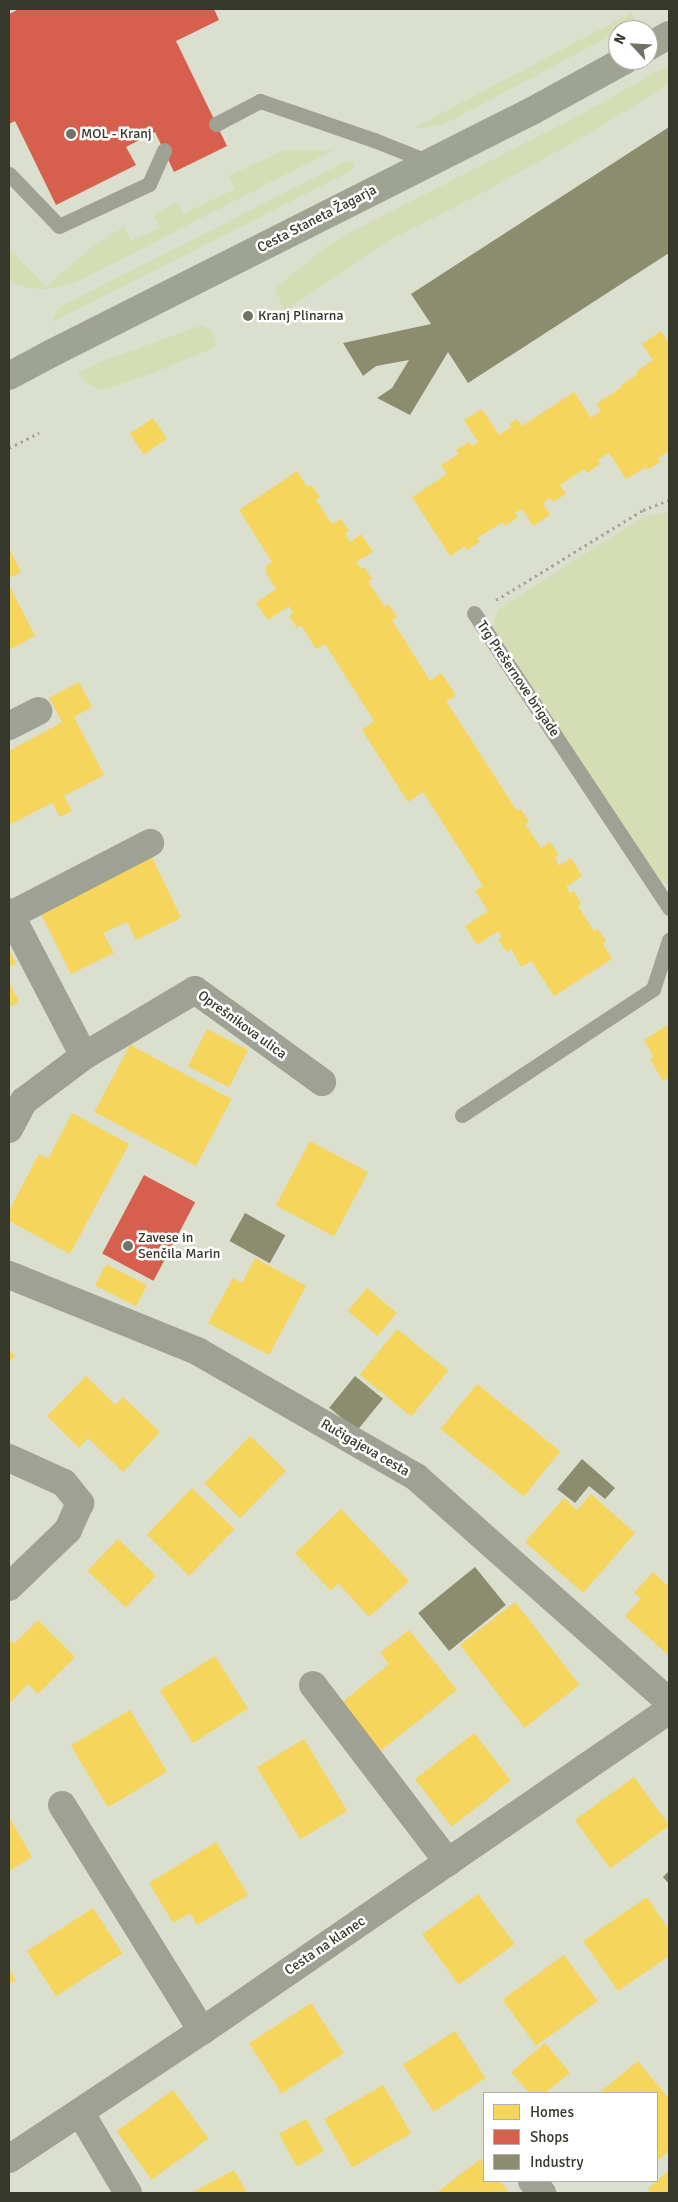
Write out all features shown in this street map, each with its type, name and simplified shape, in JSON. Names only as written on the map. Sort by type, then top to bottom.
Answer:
[{"type":"main road","points":[[658,41],[669,34]]},
{"type":"main road","name":"Cesta Staneta Žagarja","points":[[9,376],[532,111],[608,69]]},
{"type":"street","points":[[9,726],[38,711]]},
{"type":"street","points":[[84,1056],[9,914],[150,843]]},
{"type":"street","name":"Oprešnikova ulica","points":[[9,1129],[24,1101],[84,1056],[195,990],[322,1082]]},
{"type":"street","name":"Ručigajeva cesta","points":[[9,1274],[197,1351],[416,1477],[669,1702]]},
{"type":"street","points":[[9,1458],[64,1483],[80,1503],[68,1530],[9,1587]]},
{"type":"street","points":[[313,1685],[448,1862]]},
{"type":"street","name":"Cesta na klanec","points":[[9,2159],[202,2031],[669,1710]]},
{"type":"street","points":[[62,1804],[202,2031]]},
{"type":"street","points":[[80,2112],[128,2193]]},
{"type":"street","points":[[533,2182],[542,2193]]},
{"type":"lane","points":[[216,124],[260,101],[374,140],[429,162]]},
{"type":"lane","points":[[9,174],[59,226],[149,184],[164,150]]},
{"type":"lane","name":"Trg Prešernove brigade","points":[[474,613],[669,908]]},
{"type":"lane","points":[[462,1115],[653,989],[669,940]]},
{"type":"path","points":[[9,448],[39,433]]},
{"type":"path","name":"Trg Prešernove brigade","points":[[474,613],[643,510],[669,500]]},
{"type":"green space","points":[[631,13],[635,20],[618,20]]},
{"type":"green space","points":[[608,25],[608,37],[452,120],[440,125],[412,129]]},
{"type":"green space","points":[[669,65],[669,84],[588,134],[484,192],[386,242],[285,311],[275,289],[323,249],[351,232],[578,116]]},
{"type":"green space","points":[[285,150],[333,150],[75,283],[46,289],[28,288],[9,282],[9,248],[46,287],[91,248],[124,227],[131,241],[160,228],[154,214],[178,202],[184,214],[235,189],[228,176]]},
{"type":"green space","points":[[349,160],[355,163],[354,168],[347,173],[52,322],[58,308]]},
{"type":"green space","points":[[203,325],[212,332],[216,341],[215,347],[153,373],[103,390],[86,383],[77,373],[100,362]]},
{"type":"green space","points":[[669,511],[669,885],[655,878],[494,627],[494,619],[500,608],[643,517]]},
{"type":"building: Homes","points":[[661,331],[669,344],[669,451],[658,458],[660,462],[647,470],[646,467],[626,479],[609,453],[597,460],[600,464],[587,473],[584,469],[560,485],[566,494],[553,502],[550,498],[543,503],[550,515],[533,526],[522,509],[515,513],[518,517],[505,526],[503,522],[477,538],[480,542],[467,550],[465,546],[450,556],[412,497],[447,474],[441,465],[459,454],[456,450],[469,442],[472,446],[478,442],[464,420],[482,409],[499,435],[511,427],[509,424],[517,419],[522,426],[574,392],[591,418],[601,411],[596,404],[622,387],[620,386],[638,374],[636,372],[653,360],[642,344]]},
{"type":"building: Homes","points":[[153,418],[167,439],[144,454],[130,434]]},
{"type":"building: Homes","points":[[297,471],[307,487],[311,485],[320,497],[316,500],[332,524],[341,519],[349,531],[345,534],[350,542],[361,534],[373,552],[356,562],[361,569],[364,567],[372,579],[368,582],[385,607],[388,604],[397,617],[392,620],[430,681],[441,673],[456,695],[446,701],[517,811],[521,809],[529,822],[525,824],[541,848],[550,842],[559,855],[555,858],[559,866],[571,858],[582,876],[566,887],[570,893],[574,891],[581,904],[578,906],[594,931],[598,929],[606,941],[603,944],[612,959],[554,996],[531,961],[521,967],[511,949],[507,952],[498,940],[502,937],[498,931],[477,945],[465,926],[488,911],[475,891],[483,886],[423,792],[408,802],[362,730],[374,721],[325,644],[316,649],[301,625],[297,628],[289,616],[293,613],[289,606],[268,620],[256,603],[276,589],[265,571],[267,570],[265,567],[272,562],[239,510]]},
{"type":"building: Homes","points":[[9,548],[21,572],[9,578]]},
{"type":"building: Homes","points":[[9,585],[35,636],[9,650]]},
{"type":"building: Homes","points":[[79,682],[92,707],[74,717],[104,775],[64,796],[72,811],[60,817],[52,803],[9,825],[9,751],[62,722],[49,698]]},
{"type":"building: Homes","points":[[152,857],[181,918],[136,940],[127,922],[103,933],[114,953],[71,974],[40,912]]},
{"type":"building: Homes","points":[[9,950],[16,963],[9,967]]},
{"type":"building: Homes","points":[[9,982],[19,1002],[9,1007]]},
{"type":"building: Homes","points":[[669,1024],[669,1077],[663,1081],[650,1059],[654,1057],[644,1040]]},
{"type":"building: Homes","points":[[207,1029],[248,1050],[229,1087],[188,1066]]},
{"type":"building: Homes","points":[[130,1045],[232,1099],[196,1166],[94,1112]]},
{"type":"building: Homes","points":[[72,1113],[129,1144],[70,1254],[9,1221],[9,1211],[39,1154],[48,1159]]},
{"type":"building: Homes","points":[[310,1141],[368,1172],[334,1236],[276,1205]]},
{"type":"building: Homes","points":[[255,1258],[306,1286],[269,1355],[208,1323],[233,1278],[242,1283]]},
{"type":"building: Homes","points":[[106,1264],[147,1285],[136,1306],[95,1285]]},
{"type":"building: Homes","points":[[367,1288],[397,1313],[378,1336],[348,1311]]},
{"type":"building: Homes","points":[[397,1329],[448,1371],[411,1416],[360,1375]]},
{"type":"building: Homes","points":[[9,1350],[15,1356],[9,1363]]},
{"type":"building: Homes","points":[[86,1376],[115,1405],[123,1397],[160,1432],[123,1472],[88,1438],[79,1448],[47,1416]]},
{"type":"building: Homes","points":[[477,1384],[560,1451],[524,1496],[440,1429]]},
{"type":"building: Homes","points":[[250,1436],[286,1471],[240,1518],[204,1483]]},
{"type":"building: Homes","points":[[192,1488],[234,1529],[189,1576],[147,1535]]},
{"type":"building: Homes","points":[[591,1494],[635,1533],[583,1593],[525,1542],[564,1498],[577,1510]]},
{"type":"building: Homes","points":[[341,1509],[409,1581],[369,1617],[338,1583],[331,1591],[295,1553]]},
{"type":"building: Homes","points":[[118,1539],[156,1576],[126,1607],[87,1571]]},
{"type":"building: Homes","points":[[653,1572],[669,1587],[669,1656],[625,1616],[641,1598],[634,1593]]},
{"type":"building: Homes","points":[[515,1602],[580,1685],[524,1728],[460,1645]]},
{"type":"building: Homes","points":[[38,1620],[75,1657],[38,1694],[28,1684],[9,1704],[9,1639],[14,1644]]},
{"type":"building: Homes","points":[[409,1630],[457,1690],[379,1752],[340,1704],[389,1664],[380,1653]]},
{"type":"building: Homes","points":[[215,1656],[248,1709],[193,1743],[160,1690]]},
{"type":"building: Homes","points":[[130,1710],[167,1772],[108,1807],[71,1746]]},
{"type":"building: Homes","points":[[474,1733],[511,1780],[452,1826],[415,1779]]},
{"type":"building: Homes","points":[[304,1739],[347,1811],[300,1839],[257,1767]]},
{"type":"building: Homes","points":[[634,1777],[669,1826],[610,1868],[575,1820]]},
{"type":"building: Homes","points":[[9,1817],[32,1857],[9,1871]]},
{"type":"building: Homes","points":[[216,1842],[248,1895],[197,1925],[190,1913],[173,1923],[149,1883]]},
{"type":"building: Homes","points":[[478,1894],[514,1944],[459,1985],[422,1935]]},
{"type":"building: Homes","points":[[647,1897],[669,1930],[669,1956],[618,1991],[583,1941]]},
{"type":"building: Homes","points":[[93,1908],[122,1953],[56,1996],[27,1951]]},
{"type":"building: Homes","points":[[564,1955],[598,2001],[536,2046],[503,2000]]},
{"type":"building: Homes","points":[[9,1969],[16,1980],[9,1984]]},
{"type":"building: Homes","points":[[311,2003],[344,2053],[282,2094],[249,2043]]},
{"type":"building: Homes","points":[[455,2031],[485,2078],[434,2112],[403,2065]]},
{"type":"building: Homes","points":[[545,2043],[570,2073],[546,2092],[528,2092],[511,2072]]},
{"type":"building: Homes","points":[[638,2061],[669,2099],[669,2151],[658,2160],[658,2092],[600,2092]]},
{"type":"building: Homes","points":[[383,2085],[411,2133],[352,2167],[324,2119]]},
{"type":"building: Homes","points":[[173,2090],[208,2139],[152,2180],[116,2131]]},
{"type":"building: Homes","points":[[306,2119],[324,2151],[297,2166],[279,2134]]},
{"type":"building: Homes","points":[[482,2158],[483,2182],[501,2182],[509,2193],[436,2193]]},
{"type":"building: Homes","points":[[234,2170],[247,2193],[191,2193]]},
{"type":"building: Homes","points":[[669,2170],[669,2193],[651,2193],[648,2189],[658,2182]]},
{"type":"building: Shops","points":[[19,9],[214,9],[219,20],[176,41],[227,146],[174,172],[155,132],[126,147],[136,165],[56,205],[15,121],[9,124],[9,14]]},
{"type":"building: Shops","points":[[144,1175],[195,1202],[153,1281],[102,1254]]},
{"type":"building: Industry","points":[[669,127],[669,253],[468,383],[448,352],[410,415],[377,398],[392,388],[409,360],[376,366],[363,376],[343,343],[431,324],[411,294]]},
{"type":"building: Industry","points":[[245,1213],[285,1235],[270,1263],[229,1241]]},
{"type":"building: Industry","points":[[355,1376],[383,1399],[357,1431],[329,1408]]},
{"type":"building: Industry","points":[[582,1459],[615,1488],[605,1499],[589,1486],[575,1503],[557,1489]]},
{"type":"building: Industry","points":[[475,1567],[506,1605],[449,1651],[418,1613]]},
{"type":"building: Industry","points":[[669,1871],[669,1884],[663,1877]]},
{"type":"place","name":"MOL - Kranj","points":[[71,134]]},
{"type":"place","name":"Kranj Plinarna","points":[[248,316]]},
{"type":"place","name":"Zavese in Senčila Marin","points":[[128,1246]]}]
